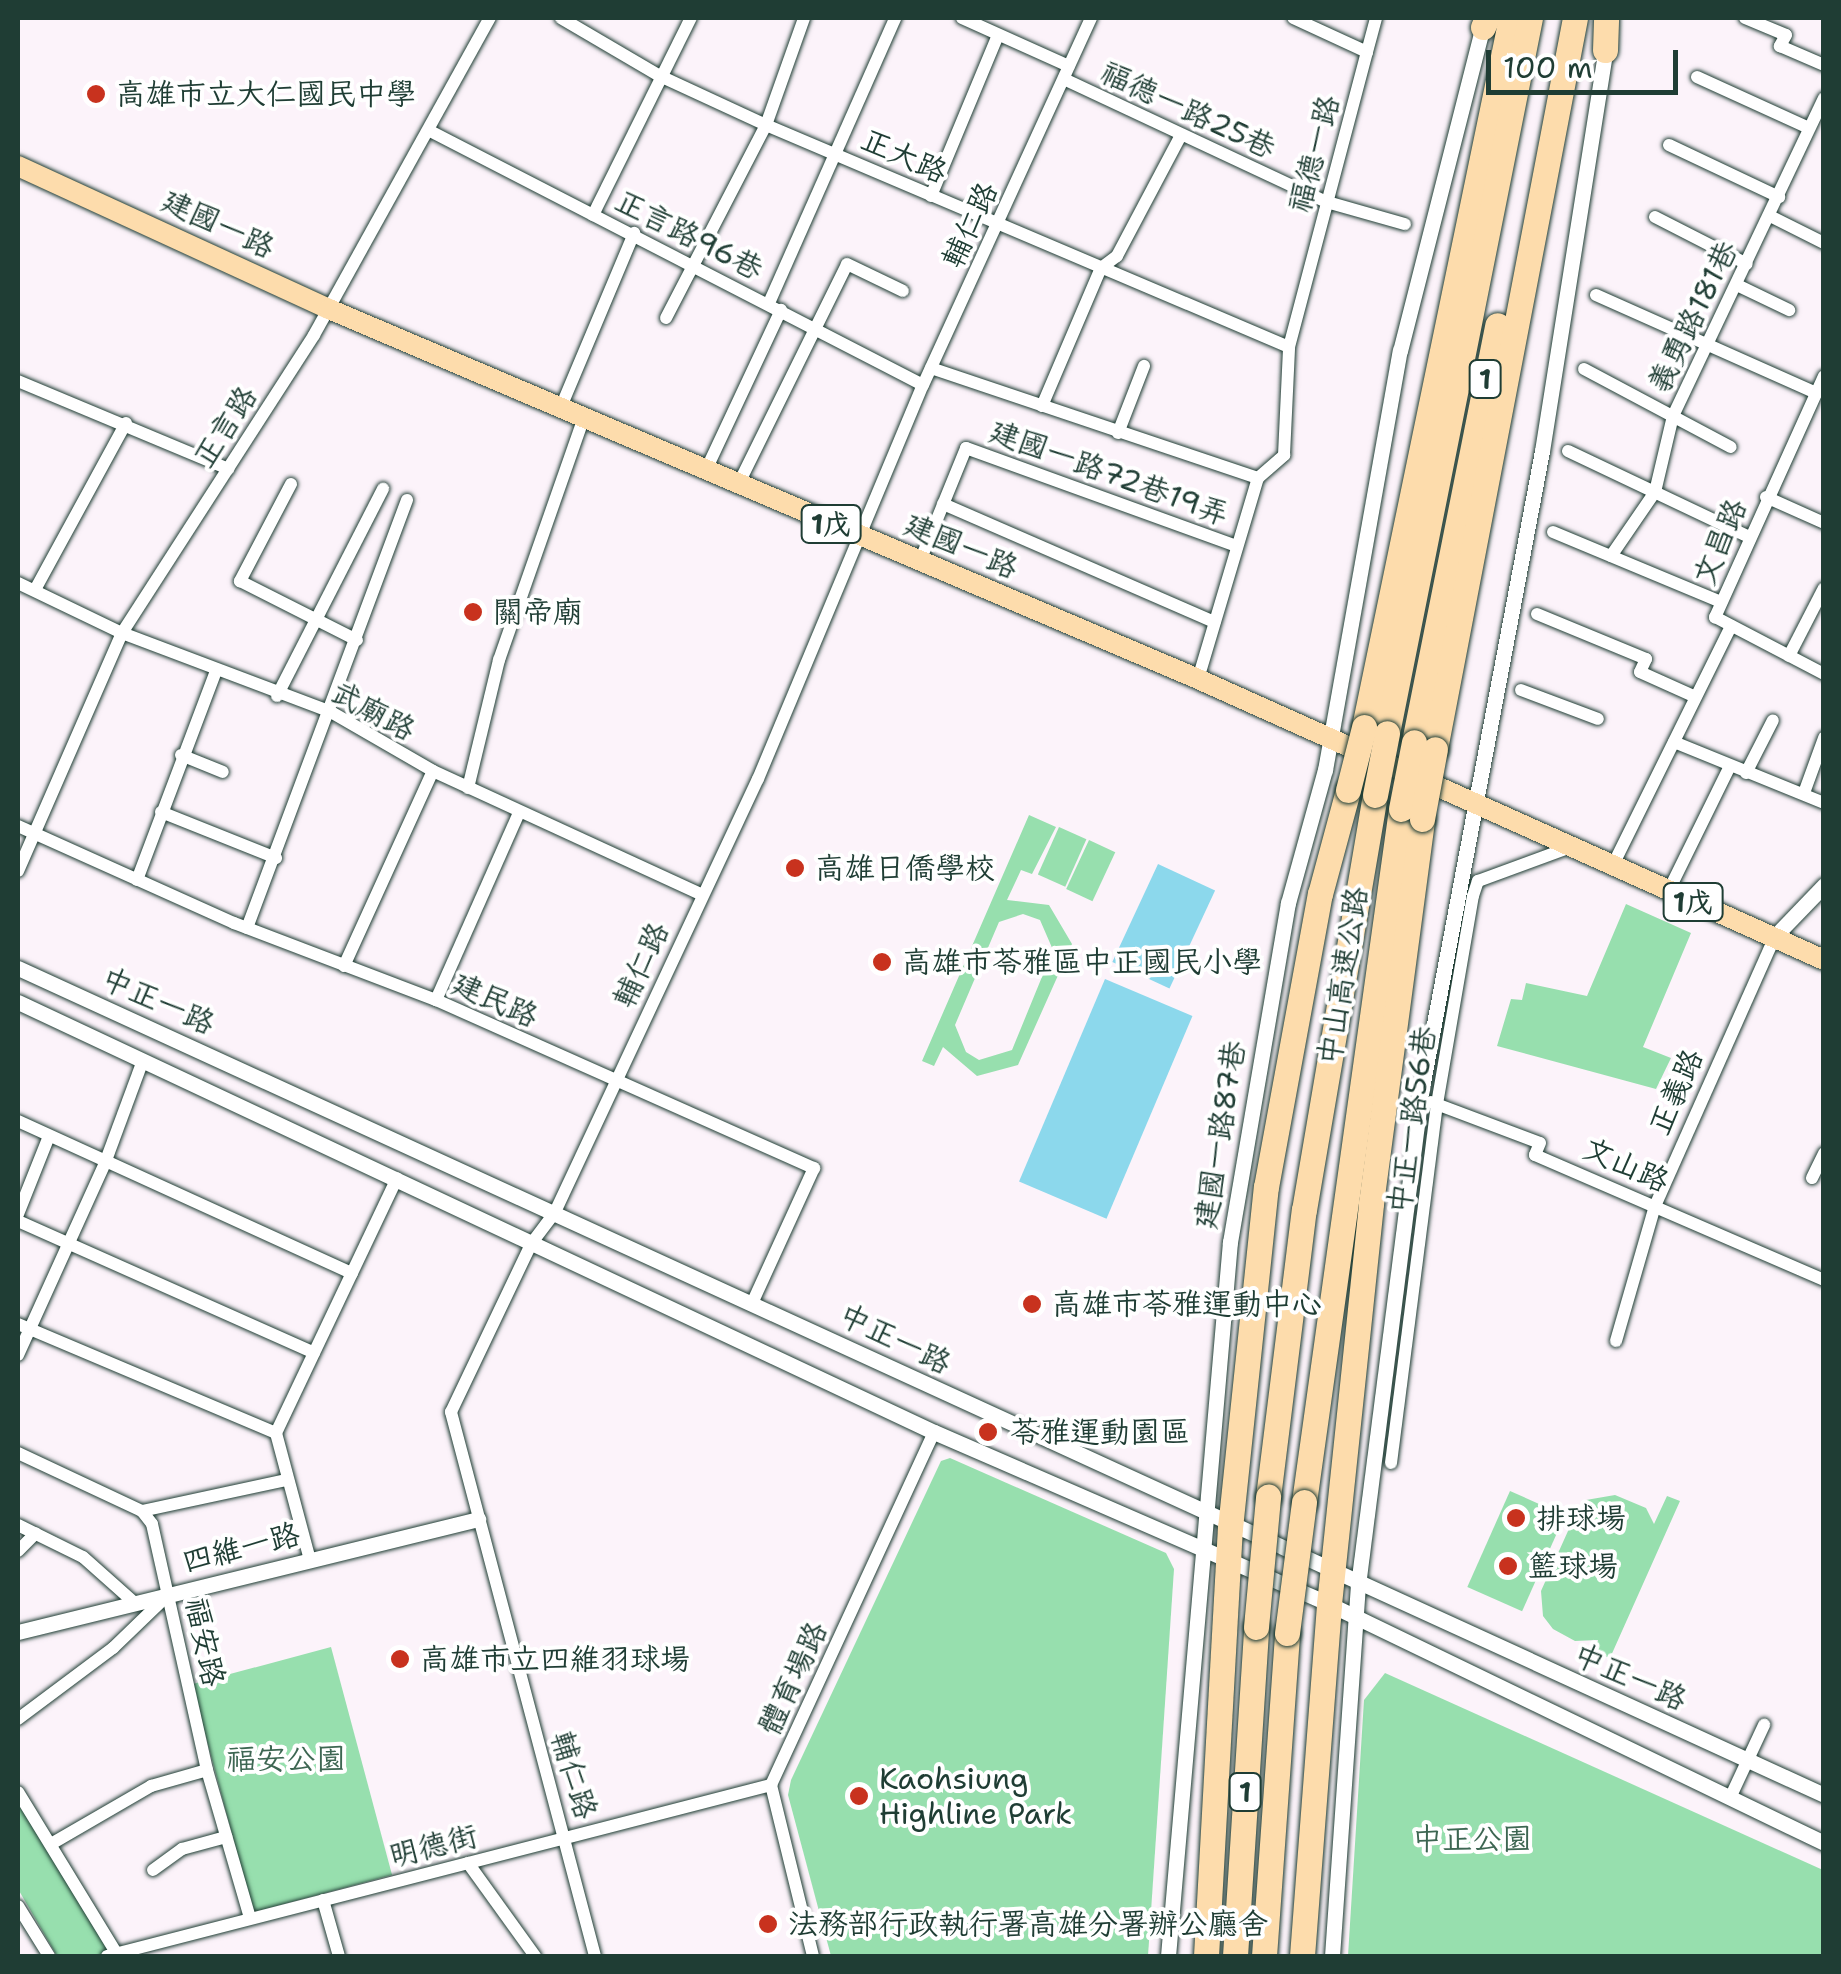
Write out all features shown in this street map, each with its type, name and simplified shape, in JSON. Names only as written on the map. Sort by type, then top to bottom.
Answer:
[{"type":"highway","points":[[1206,1956],[1230,1528],[1266,1186],[1320,894],[1348,790],[1376,730],[1511,18]]},
{"type":"highway","name":"中山高速公路","points":[[1235,1956],[1268,1497],[1304,1210],[1375,795],[1376,730],[1530,18]]},
{"type":"highway","name":"1","points":[[1424,745],[1566,18]]},
{"type":"highway","points":[[1302,1956],[1328,1604],[1412,814],[1575,18]]},
{"type":"highway","points":[[1606,50],[1609,18]]},
{"type":"highway","name":"中山高速公路","points":[[1264,1956],[1287,1633],[1412,814]]},
{"type":"main road","name":"建國一路","points":[[18,166],[329,309],[1198,678],[1471,806],[1824,960]]},
{"type":"street","name":"正言路","points":[[18,871],[122,633],[329,309],[432,132],[490,18]]},
{"type":"street","name":"正大路","points":[[561,18],[660,76],[766,125],[1289,347]]},
{"type":"street","points":[[593,215],[691,18]]},
{"type":"street","points":[[666,318],[766,125],[804,18]]},
{"type":"street","points":[[706,470],[895,18]]},
{"type":"street","name":"福德一路25巷","points":[[962,18],[1181,135],[1327,202],[1404,224]]},
{"type":"street","name":"輔仁路","points":[[595,1956],[568,1840],[451,1412],[531,1244],[555,1212],[701,894],[864,538],[931,368],[1091,18]]},
{"type":"street","points":[[1293,18],[1366,52]]},
{"type":"street","name":"福德一路","points":[[1198,678],[1258,478],[1284,455],[1289,347],[1376,18]]},
{"type":"street","points":[[1745,18],[1786,35],[1780,46],[1824,66]]},
{"type":"street","name":"建國一路87巷","points":[[1170,1956],[1199,1546],[1230,1242],[1288,903],[1331,740],[1396,368],[1485,21]]},
{"type":"street","points":[[931,196],[998,35]]},
{"type":"street","points":[[1332,1956],[1358,1586],[1420,1098],[1471,806],[1542,452],[1582,178],[1606,50]]},
{"type":"street","points":[[1697,77],[1809,128]]},
{"type":"street","name":"義勇路181巷","points":[[1611,556],[1655,492],[1673,416],[1711,344],[1824,98]]},
{"type":"street","name":"正言路96巷","points":[[432,132],[924,385]]},
{"type":"street","points":[[1042,406],[1100,268],[1118,256],[1181,135]]},
{"type":"street","points":[[1669,145],[1779,196]]},
{"type":"street","points":[[1770,216],[1824,243]]},
{"type":"street","points":[[1655,217],[1747,264]]},
{"type":"street","points":[[561,407],[634,234]]},
{"type":"street","points":[[738,485],[847,264],[904,291]]},
{"type":"street","points":[[1736,285],[1789,310]]},
{"type":"street","points":[[1596,295],[1816,393]]},
{"type":"street","points":[[1118,432],[1144,366]]},
{"type":"street","points":[[931,368],[1258,478]]},
{"type":"street","points":[[1584,369],[1731,448]]},
{"type":"street","name":"文昌路","points":[[1824,376],[1714,617],[1824,674]]},
{"type":"street","points":[[18,382],[228,468]]},
{"type":"street","points":[[468,788],[499,660],[584,417]]},
{"type":"street","points":[[36,588],[126,423]]},
{"type":"street","name":"建國一路72巷19弄","points":[[920,561],[966,448],[1237,546]]},
{"type":"street","points":[[1568,451],[1749,537]]},
{"type":"street","points":[[291,484],[240,582],[358,640]]},
{"type":"street","points":[[277,696],[320,620],[383,489]]},
{"type":"street","points":[[1766,497],[1824,523]]},
{"type":"street","points":[[247,928],[332,712],[407,500]]},
{"type":"street","points":[[943,504],[1214,622]]},
{"type":"street","points":[[1553,532],[1721,602]]},
{"type":"street","name":"武廟路","points":[[18,583],[36,588],[122,633],[277,696],[332,712],[432,771],[701,894]]},
{"type":"street","points":[[1789,656],[1824,588]]},
{"type":"street","points":[[1537,614],[1646,660],[1640,672],[1696,697]]},
{"type":"street","points":[[1612,867],[1731,626]]},
{"type":"street","points":[[136,880],[216,671]]},
{"type":"street","points":[[1522,690],[1598,719]]},
{"type":"street","points":[[1746,773],[1772,720]]},
{"type":"street","points":[[1804,793],[1824,738]]},
{"type":"street","points":[[1674,742],[1824,803]]},
{"type":"street","points":[[182,755],[224,772]]},
{"type":"street","points":[[1668,892],[1730,766]]},
{"type":"street","points":[[344,966],[432,771]]},
{"type":"street","points":[[161,812],[276,858]]},
{"type":"street","points":[[436,1000],[519,812]]},
{"type":"street","name":"建民路","points":[[18,826],[247,928],[436,1000],[814,1168],[753,1301]]},
{"type":"street","name":"中正一路56巷","points":[[1391,1463],[1437,1104],[1478,881],[1568,848]]},
{"type":"street","name":"正義路","points":[[1616,1341],[1656,1206],[1775,936],[1824,886]]},
{"type":"street","name":"中正一路","points":[[18,968],[753,1301],[1202,1516],[1824,1794]]},
{"type":"street","name":"中正一路","points":[[18,1002],[934,1432],[1328,1604],[1824,1843]]},
{"type":"street","points":[[18,1356],[24,1327],[105,1163],[142,1062]]},
{"type":"street","name":"文山路","points":[[1420,1098],[1540,1143],[1536,1155],[1824,1280]]},
{"type":"street","points":[[18,1121],[352,1273]]},
{"type":"street","points":[[48,1136],[18,1217],[67,1246],[314,1354]]},
{"type":"street","points":[[1812,1178],[1824,1153]]},
{"type":"street","points":[[310,1560],[276,1434],[396,1178]]},
{"type":"street","points":[[24,1327],[276,1434]]},
{"type":"street","name":"體育場路","points":[[771,1785],[934,1432]]},
{"type":"street","points":[[18,1453],[142,1511],[287,1480]]},
{"type":"street","name":"福安路","points":[[142,1511],[169,1594],[207,1770],[250,1918]]},
{"type":"street","name":"四維一路","points":[[18,1632],[478,1519]]},
{"type":"street","points":[[18,1525],[83,1557],[136,1604]]},
{"type":"street","points":[[18,1552],[36,1533]]},
{"type":"street","points":[[18,1720],[113,1648],[169,1594]]},
{"type":"street","points":[[1730,1798],[1764,1726]]},
{"type":"street","points":[[51,1844],[150,1786],[207,1770]]},
{"type":"street","points":[[771,1785],[813,1956]]},
{"type":"street","name":"明德街","points":[[114,1956],[771,1785]]},
{"type":"street","points":[[18,1792],[114,1956]]},
{"type":"street","points":[[154,1870],[182,1849],[226,1837]]},
{"type":"street","points":[[468,1863],[534,1956]]},
{"type":"street","points":[[322,1900],[339,1956]]},
{"type":"street","points":[[18,1906],[49,1956]]},
{"type":"green space","points":[[1029,815],[1056,827],[1032,874],[1021,870],[1007,900],[1049,905],[1072,944],[1018,1065],[977,1076],[943,1047],[934,1066],[922,1061]],"holes":[[[1023,914],[1040,920],[1053,950],[1012,1050],[979,1060],[966,1052],[955,1025],[999,922]]]},
{"type":"green space","points":[[1059,827],[1086,839],[1065,887],[1038,875]]},
{"type":"green space","points":[[1089,840],[1115,852],[1092,901],[1066,889]]},
{"type":"green space","points":[[1626,904],[1691,933],[1643,1047],[1671,1058],[1656,1089],[1497,1046],[1511,999],[1522,1000],[1526,983],[1587,996]]},
{"type":"green space","points":[[950,1458],[1166,1553],[1174,1569],[1148,1956],[831,1956],[788,1795],[791,1780],[941,1461]]},
{"type":"green space","name":"籃球場","points":[[1510,1491],[1565,1515],[1522,1611],[1467,1587]]},
{"type":"green space","points":[[1615,1495],[1646,1508],[1654,1524],[1667,1496],[1680,1501],[1610,1658],[1594,1652],[1598,1640],[1575,1641],[1553,1629],[1543,1616],[1541,1591],[1577,1511],[1586,1500]]},
{"type":"green space","name":"福安公園","points":[[331,1647],[392,1875],[253,1912],[192,1684]]},
{"type":"green space","name":"中正公園","points":[[1385,1673],[1823,1870],[1823,1956],[1348,1956],[1364,1700]]},
{"type":"green space","points":[[18,1802],[111,1956],[57,1956],[18,1889]]},
{"type":"water","points":[[1158,864],[1215,891],[1169,989],[1112,962]]},
{"type":"water","points":[[1105,979],[1192,1016],[1106,1219],[1019,1182]]},
{"type":"place","name":"高雄市立大仁國民中學","points":[[96,94]]},
{"type":"place","name":"關帝廟","points":[[473,612]]},
{"type":"place","name":"高雄日僑學校","points":[[795,868]]},
{"type":"place","name":"高雄市苓雅區中正國民小學","points":[[882,962]]},
{"type":"place","name":"高雄市苓雅運動中心","points":[[1032,1304]]},
{"type":"place","name":"苓雅運動園區","points":[[988,1432]]},
{"type":"place","name":"排球場","points":[[1516,1518]]},
{"type":"place","name":"籃球場","points":[[1508,1566]]},
{"type":"place","name":"高雄市立四維羽球場","points":[[400,1659]]},
{"type":"place","name":"Kaohsiung Highline Park","points":[[859,1796]]},
{"type":"place","name":"法務部行政執行署高雄分署辦公廳舍","points":[[768,1924]]}]
